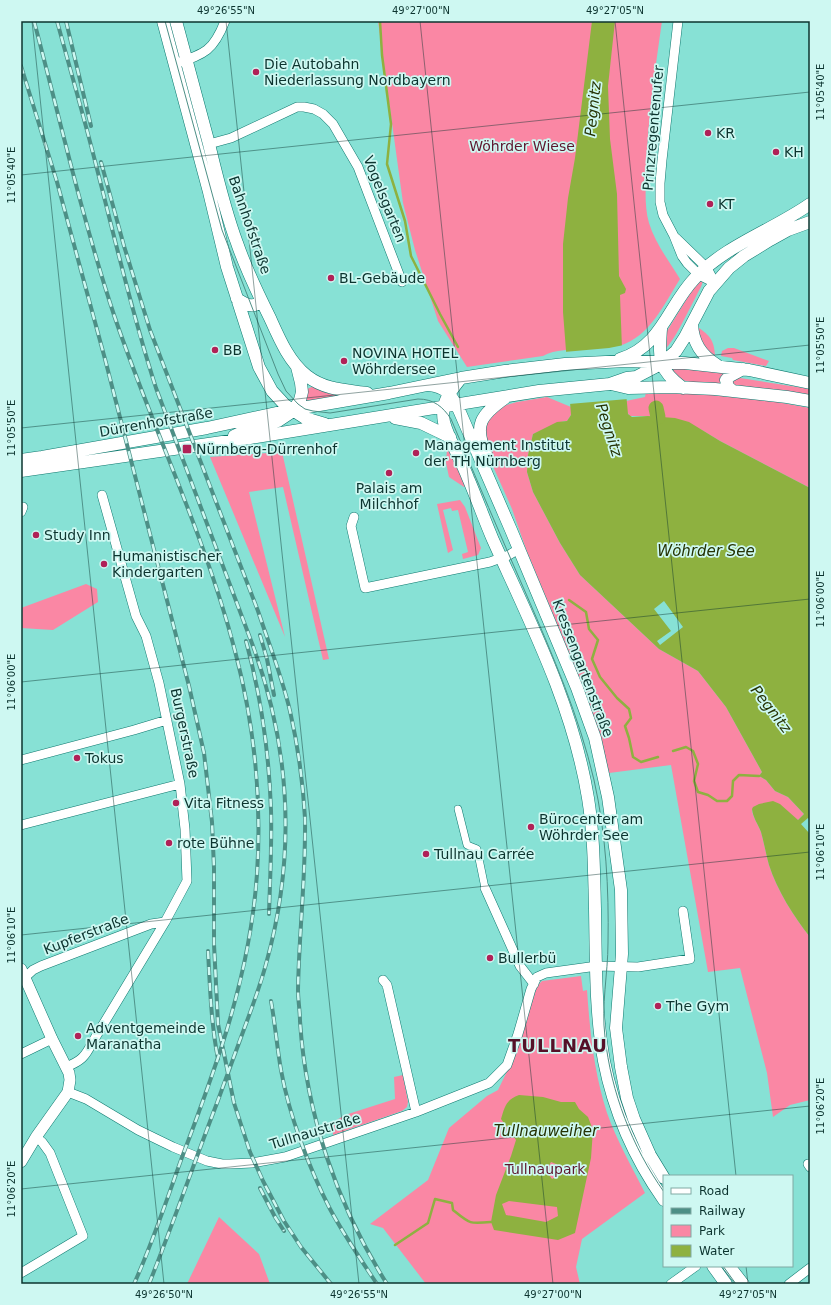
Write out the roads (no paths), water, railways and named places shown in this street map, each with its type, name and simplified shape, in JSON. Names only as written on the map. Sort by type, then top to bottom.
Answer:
[{"type":"main road","name":"Bahnhofstraße","points":[[163,21],[209,192],[224,257],[253,349],[263,375],[277,397],[293,410],[310,420],[328,425]]},
{"type":"main road","name":"Bahnhofstraße","points":[[176,21],[235,236],[261,300],[281,342],[297,366],[310,379],[326,387],[380,394]]},
{"type":"main road","points":[[626,359],[644,347],[661,329],[682,294],[703,271],[740,245],[806,207],[809,222],[779,235],[750,252],[729,268],[715,283],[703,302],[680,346],[662,363]]},
{"type":"main road","points":[[237,299],[246,305],[251,306],[257,304],[261,300]]},
{"type":"main road","points":[[692,324],[697,347],[706,357],[720,366]]},
{"type":"main road","points":[[661,329],[660,349],[662,363],[668,376],[683,388]]},
{"type":"main road","points":[[626,359],[662,363],[720,366],[743,369],[810,383]]},
{"type":"main road","name":"Dürrenhofstraße","points":[[21,460],[200,430],[293,410],[461,378],[565,364],[626,359]]},
{"type":"main road","name":"Dürrenhofstraße","points":[[21,471],[217,443],[456,404],[566,388],[628,383],[662,363]]},
{"type":"main road","points":[[293,410],[300,400],[302,392],[297,366]]},
{"type":"main road","points":[[733,391],[728,386],[726,380],[743,369]]},
{"type":"main road","points":[[461,378],[449,393],[443,407],[444,422],[492,538],[556,684],[573,733],[582,765],[592,832],[597,996],[601,1042],[606,1068],[613,1097],[624,1129],[647,1175],[663,1199]]},
{"type":"main road","points":[[628,383],[733,391],[810,401]]},
{"type":"main road","points":[[429,385],[439,386],[449,393]]},
{"type":"main road","name":"Kressengartenstraße","points":[[449,393],[456,404],[519,550],[577,688],[595,738],[608,797],[621,883],[621,967],[616,1028],[624,1086],[629,1106],[639,1132],[650,1155],[663,1176]]},
{"type":"main road","name":"Kressengartenstraße","points":[[495,495],[493,470],[481,441],[480,428],[486,414],[507,397]]},
{"type":"main road","name":"Dürrenhofstraße","points":[[217,443],[249,429],[275,422],[293,410]]},
{"type":"main road","name":"Dürrenhofstraße","points":[[384,416],[421,423],[450,437]]},
{"type":"main road","points":[[714,1267],[726,1284]]},
{"type":"main road","points":[[730,1267],[742,1284]]},
{"type":"street","points":[[174,64],[203,53],[212,46],[225,21]]},
{"type":"street","name":"Prinzregentenufer","points":[[678,21],[660,183],[660,202],[663,215],[674,236],[715,283]]},
{"type":"street","name":"Vogelsgarten","points":[[209,144],[231,138],[297,107],[304,107],[323,114],[333,124],[358,167],[402,282]]},
{"type":"street","name":"Burgerstraße","points":[[66,1067],[80,1060],[87,1052],[188,881],[185,829],[180,784],[159,683],[146,636],[136,616],[102,495]]},
{"type":"street","points":[[354,517],[351,526],[365,588],[479,565],[502,558],[519,550]]},
{"type":"street","points":[[21,760],[167,720]]},
{"type":"street","points":[[21,825],[180,784]]},
{"type":"street","points":[[458,809],[467,845],[477,849],[485,888],[520,966],[534,984],[537,977],[546,973],[596,966],[643,966],[690,959],[683,911]]},
{"type":"street","name":"Kupferstraße","points":[[22,976],[52,962],[151,924],[165,922]]},
{"type":"street","points":[[21,1162],[36,1137],[68,1092],[70,1080],[69,1073],[22,976]]},
{"type":"street","points":[[383,980],[387,985],[416,1112]]},
{"type":"street","name":"Tullnaustraße","points":[[68,1092],[90,1101],[138,1130],[207,1161],[222,1164],[252,1163],[293,1155],[416,1112],[489,1083],[507,1065],[531,989],[534,984]]},
{"type":"street","points":[[21,1054],[52,1039]]},
{"type":"street","points":[[21,1273],[83,1236],[50,1153],[42,1142],[36,1137]]},
{"type":"street","points":[[671,1284],[695,1267]]},
{"type":"street","points":[[789,1284],[810,1268]]},
{"type":"water","name":"Wöhrder See","points":[[592,21],[615,21],[608,86],[610,139],[617,194],[619,276],[626,289],[625,293],[620,295],[622,349],[628,414],[632,417],[648,416],[675,418],[689,422],[720,441],[810,488],[810,820],[808,818],[801,824],[810,834],[810,937],[792,912],[772,874],[761,832],[754,818],[752,809],[759,804],[773,801],[780,804],[798,820],[804,814],[788,797],[775,791],[766,780],[759,776],[762,772],[726,707],[698,671],[659,649],[580,575],[560,543],[533,492],[527,472],[528,455],[533,434],[557,422],[567,421],[571,415],[563,312],[563,244]]},
{"type":"water","name":"Tullnauweiher","points":[[519,1095],[543,1097],[561,1102],[575,1102],[579,1109],[588,1117],[593,1130],[591,1158],[575,1233],[558,1240],[494,1230],[491,1222],[496,1195],[516,1140],[501,1119],[509,1101]],"holes":[[[551,1162],[561,1166],[562,1173],[552,1179],[546,1171]],[[509,1201],[557,1207],[558,1216],[546,1222],[506,1215],[502,1204]]]},
{"type":"waterway","name":"Pegnitz","points":[[380,21],[382,55],[391,124],[387,164],[405,221],[411,256],[458,347]]},
{"type":"waterway","points":[[656,408],[658,417]]},
{"type":"waterway","points":[[569,600],[586,612],[589,629],[598,640],[592,659],[600,677],[617,698],[629,709],[631,718],[625,726],[633,757],[641,762],[658,757]]},
{"type":"waterway","points":[[673,751],[686,747],[693,751],[698,764],[694,781],[698,792],[708,795],[717,801],[727,801],[732,796],[733,781],[739,775],[759,776]]},
{"type":"waterway","points":[[395,1245],[428,1223],[435,1199],[452,1203],[453,1210],[470,1222],[491,1222]]},
{"type":"tram line","points":[[165,21],[222,230],[286,391],[305,409],[330,413],[418,399],[429,400],[438,404],[451,419],[537,619],[573,709],[588,756],[598,800],[606,861],[608,902],[608,955],[604,1001],[604,1025],[612,1078],[633,1138],[642,1157],[663,1190]]},
{"type":"tram line","points":[[724,1267],[736,1284]]},
{"type":"railway","points":[[34,21],[81,205],[102,279],[129,357],[194,523],[223,608],[242,678],[252,733],[255,761],[258,818],[257,874],[253,912],[239,984],[230,1020],[207,1090],[153,1238],[134,1284]]},
{"type":"railway","points":[[57,21],[147,360],[156,388],[253,646],[266,685],[282,764],[285,804],[285,844],[282,884],[276,924],[264,971],[255,1000],[149,1284]]},
{"type":"railway","points":[[66,21],[91,126]]},
{"type":"railway","points":[[21,66],[57,182],[105,359],[189,686],[204,753],[212,822],[214,868],[214,944],[218,1024],[234,1103],[250,1152],[284,1221],[301,1247],[331,1284]]},
{"type":"railway","points":[[101,162],[124,246],[150,330],[258,611],[287,698],[298,751],[305,818],[298,990],[303,1056],[317,1124],[339,1191],[353,1223],[387,1284]]},
{"type":"railway","points":[[260,635],[267,659],[274,695]]},
{"type":"railway","points":[[246,641],[260,704],[270,789],[271,862],[269,914]]},
{"type":"railway","points":[[208,951],[212,1018],[218,1059]]},
{"type":"railway","points":[[271,1001],[280,1061],[289,1105],[307,1159],[330,1209],[377,1284]]},
{"type":"railway","points":[[260,1188],[284,1231]]},
{"type":"place","name":"Die Autobahn Niederlassung Nordbayern","points":[[256,72]]},
{"type":"place","name":"KR","points":[[708,133]]},
{"type":"place","name":"KH","points":[[776,152]]},
{"type":"place","name":"KT","points":[[710,204]]},
{"type":"place","name":"BL-Gebäude","points":[[331,278]]},
{"type":"place","name":"BB","points":[[215,350]]},
{"type":"place","name":"NOVINA HOTEL Wöhrdersee","points":[[344,361]]},
{"type":"place","name":"Nürnberg-Dürrenhof","points":[[187,449]]},
{"type":"place","name":"Management Institut der TH Nürnberg","points":[[416,453]]},
{"type":"place","name":"Palais am Milchhof","points":[[389,473]]},
{"type":"place","name":"Study Inn","points":[[36,535]]},
{"type":"place","name":"Humanistischer Kindergarten","points":[[104,564]]},
{"type":"place","name":"Tokus","points":[[77,758]]},
{"type":"place","name":"Vita Fitness","points":[[176,803]]},
{"type":"place","name":"Bürocenter am Wöhrder See","points":[[531,827]]},
{"type":"place","name":"rote Bühne","points":[[169,843]]},
{"type":"place","name":"Tullnau Carrée","points":[[426,854]]},
{"type":"place","name":"Bullerbü","points":[[490,958]]},
{"type":"place","name":"The Gym","points":[[658,1006]]},
{"type":"place","name":"Adventgemeinde Maranatha","points":[[78,1036]]},
{"type":"district","name":"TULLNAU","points":[[558,1045]]},
{"type":"park label","name":"Wöhrder Wiese","points":[[522,146]]},
{"type":"park label","name":"Tullnaupark","points":[[545,1169]]}]
